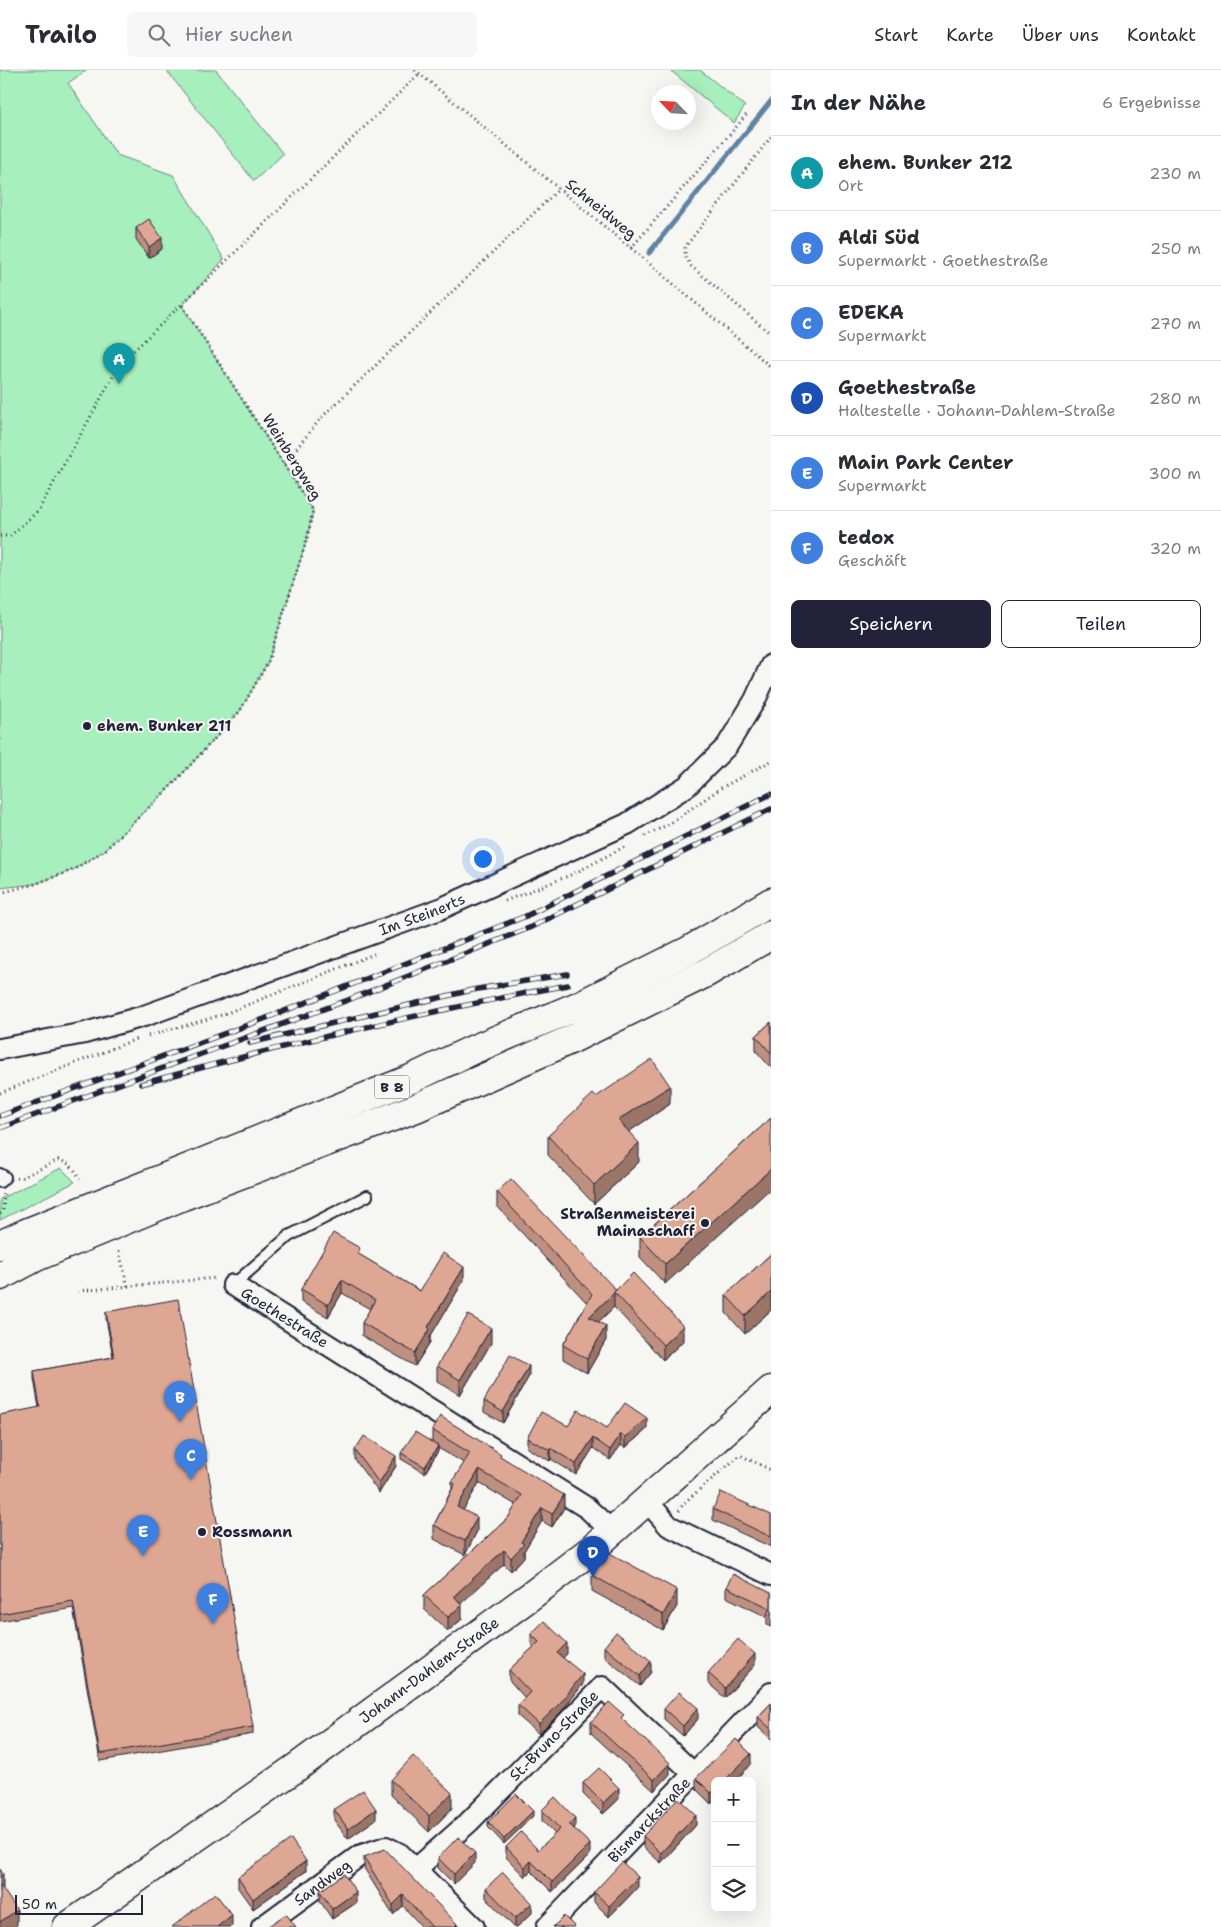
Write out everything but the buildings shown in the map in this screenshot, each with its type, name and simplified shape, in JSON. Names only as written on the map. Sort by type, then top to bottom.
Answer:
[{"type":"main road","name":"B 8","points":[[0,1245],[35,1229],[411,1079],[472,1050],[578,1006],[688,951],[771,902]]},
{"type":"main road","name":"B 8","points":[[0,1276],[36,1257],[183,1196],[416,1108],[572,1039],[706,973],[771,934]]},
{"type":"main road","name":"Johann-Dahlem-Straße","points":[[67,1927],[344,1732],[532,1595],[612,1531],[771,1390]]},
{"type":"street","name":"Im Steinerts","points":[[0,1050],[85,1034],[144,1016],[440,909],[627,824],[688,786],[726,746],[755,700],[771,665]]},
{"type":"street","name":"Goethestraße","points":[[233,1285],[587,1508],[612,1531]]},
{"type":"street","points":[[646,1500],[669,1526],[771,1574]]},
{"type":"street","name":"St.-Bruno-Straße","points":[[416,1869],[469,1822],[602,1687],[693,1773]]},
{"type":"street","name":"Bismarckstraße","points":[[547,1927],[771,1693]]},
{"type":"street","name":"Sandweg","points":[[262,1927],[359,1856],[386,1847],[400,1854],[416,1869]]},
{"type":"street","points":[[416,1869],[474,1927]]},
{"type":"lane","points":[[233,1285],[289,1236],[367,1196]]},
{"type":"path","name":"Schneidweg","points":[[415,70],[631,248],[771,367]]},
{"type":"path","points":[[0,536],[10,536],[38,511],[120,364],[182,306],[419,74]]},
{"type":"path","points":[[631,248],[750,112]]},
{"type":"path","points":[[771,137],[685,247],[685,256],[691,266],[771,334]]},
{"type":"path","points":[[284,464],[321,418],[559,188]]},
{"type":"path","name":"Weinbergweg","points":[[0,893],[35,884],[73,870],[105,850],[172,785],[240,711],[268,662],[307,539],[313,510],[182,306]]},
{"type":"path","points":[[2,1178],[21,1178],[58,1160],[74,1167],[80,1179]]},
{"type":"path","points":[[119,1251],[128,1287]]},
{"type":"path","points":[[78,1291],[222,1278],[233,1285]]},
{"type":"path","points":[[669,1526],[684,1503],[740,1456],[771,1470]]},
{"type":"green space","points":[[0,70],[87,70],[68,83],[117,155],[173,175],[224,259],[182,306],[313,510],[307,539],[268,662],[240,711],[172,785],[105,850],[73,870],[35,884],[0,888]]},
{"type":"green space","points":[[166,70],[216,70],[283,154],[254,181]]},
{"type":"green space","points":[[670,70],[700,70],[745,106],[734,123],[696,92],[696,85],[688,85]]},
{"type":"green space","points":[[61,1168],[75,1182],[0,1220],[0,1199]]},
{"type":"waterway","points":[[649,253],[771,101]]},
{"type":"railway","points":[[0,1116],[264,1019],[526,916],[771,794]]},
{"type":"railway","points":[[0,1128],[348,1000],[529,928],[771,809]]},
{"type":"railway","points":[[250,1043],[472,990],[567,974]]},
{"type":"railway","points":[[141,1084],[353,1030],[460,1006],[568,985]]},
{"type":"place","name":"ehem. Bunker 212","points":[[119,384]]},
{"type":"place","name":"ehem. Bunker 211","points":[[87,726]]},
{"type":"place","name":"Straßenmeisterei Mainaschaff","points":[[705,1223]]},
{"type":"place","name":"Aldi Süd","points":[[180,1422]]},
{"type":"place","name":"EDEKA","points":[[191,1480]]},
{"type":"place","name":"Rossmann","points":[[202,1532]]},
{"type":"place","name":"Main Park Center","points":[[143,1556]]},
{"type":"place","name":"Goethestraße","points":[[593,1577]]},
{"type":"place","name":"tedox","points":[[213,1624]]}]
